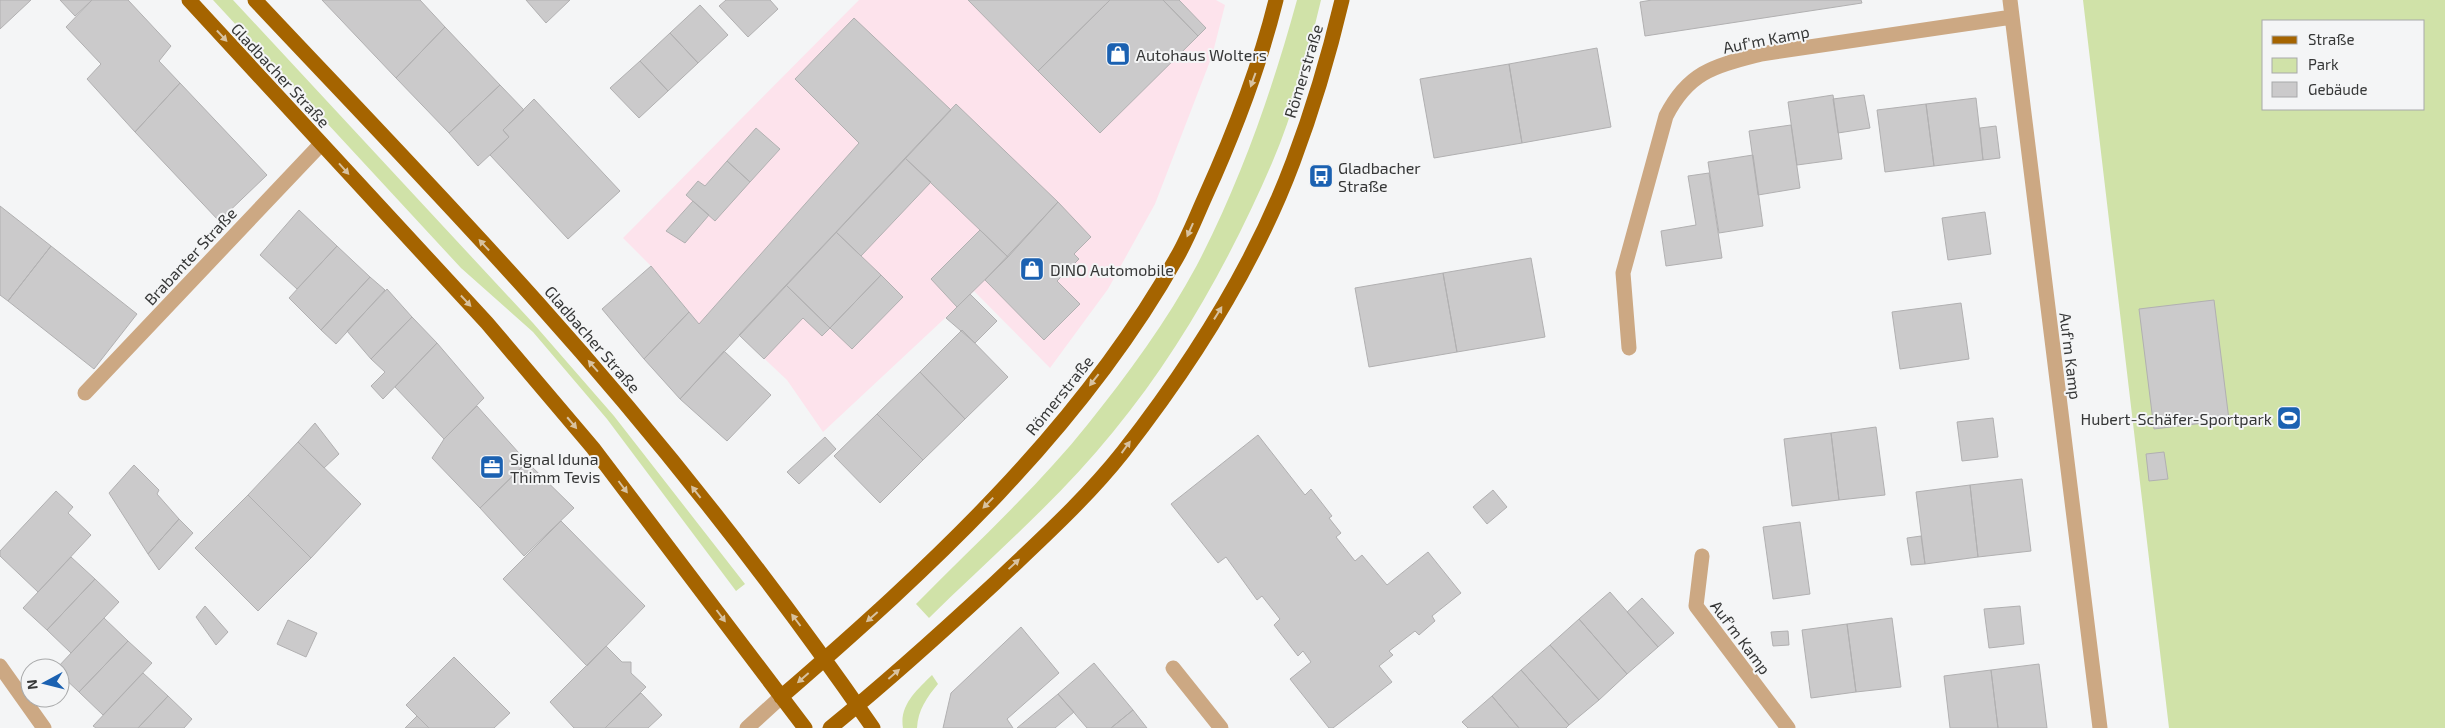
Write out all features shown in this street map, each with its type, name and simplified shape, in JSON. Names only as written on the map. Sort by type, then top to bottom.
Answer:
[{"type":"main road","name":"Gladbacher Straße","points":[[189,0],[487,323],[593,448],[805,728]]},
{"type":"main road","name":"Gladbacher Straße","points":[[255,0],[530,294],[634,413],[766,580],[825,658],[873,728]]},
{"type":"main road","name":"Römerstraße","points":[[781,697],[896,597],[1015,476],[1124,342],[1178,256],[1224,154],[1258,66],[1276,0]]},
{"type":"main road","name":"Römerstraße","points":[[830,728],[858,706],[930,642],[1059,523],[1122,454],[1180,372],[1236,284],[1265,226],[1293,162],[1327,64],[1342,0]]},
{"type":"street","name":"Auf'm Kamp","points":[[2010,0],[2100,728]]},
{"type":"street","name":"Auf'm Kamp","points":[[1630,348],[1623,273],[1666,116],[1676,96],[1692,79],[1722,64],[1761,54],[2012,17]]},
{"type":"street","name":"Brabanter Straße","points":[[85,392],[321,144]]},
{"type":"street","name":"Auf'm Kamp","points":[[1702,556],[1696,606],[1788,728]]},
{"type":"street","points":[[0,666],[44,728]]},
{"type":"street","points":[[1173,668],[1221,728]]},
{"type":"street","name":"Römerstraße","points":[[747,728],[781,697]]},
{"type":"shaded area","points":[[859,0],[1216,0],[1225,5],[1212,56],[1155,204],[1108,289],[1050,368],[974,291],[823,432],[787,380],[739,335],[699,324],[651,266],[623,238]]},
{"type":"green space","points":[[213,0],[233,0],[533,323],[614,416],[745,584],[736,591],[607,419],[533,332],[461,268]]},
{"type":"green space","points":[[1297,0],[1321,0],[1294,103],[1280,144],[1256,199],[1221,269],[1182,337],[1137,401],[1092,457],[1024,528],[929,618],[916,604],[1026,494],[1068,448],[1132,366],[1160,327],[1185,286],[1228,201],[1254,135],[1277,68]]},
{"type":"green space","name":"Hubert-Schäfer-Sportpark","points":[[2083,0],[2445,0],[2445,728],[2169,728]]},
{"type":"green space","points":[[932,675],[938,684],[924,704],[919,715],[917,728],[903,728],[902,720],[906,705],[915,692]]},
{"type":"building","points":[[0,0],[31,0],[0,29]]},
{"type":"building","points":[[60,0],[92,0],[75,16]]},
{"type":"building","points":[[92,0],[128,0],[171,46],[159,61],[180,83],[135,132],[87,79],[101,64],[66,27]]},
{"type":"building","points":[[322,0],[420,0],[445,27],[396,78]]},
{"type":"building","points":[[526,0],[570,0],[546,23]]},
{"type":"building","points":[[726,0],[770,0],[778,9],[748,37],[719,6]]},
{"type":"building","points":[[968,0],[1110,0],[1038,71]]},
{"type":"building","name":"Autohaus Wolters","points":[[1110,0],[1163,0],[1198,36],[1100,133],[1038,71]]},
{"type":"building","points":[[1163,0],[1179,0],[1206,28],[1198,36]]},
{"type":"building","points":[[1652,0],[1861,0],[1862,3],[1645,36],[1640,2]]},
{"type":"building","points":[[700,5],[728,35],[698,63],[670,33]]},
{"type":"building","points":[[854,18],[951,110],[680,399],[644,359],[689,312],[699,324],[859,143],[795,79]]},
{"type":"building","points":[[445,27],[500,85],[449,133],[396,78]]},
{"type":"building","points":[[670,33],[698,63],[668,91],[640,61]]},
{"type":"building","points":[[1597,48],[1611,127],[1522,143],[1509,64]]},
{"type":"building","points":[[640,61],[668,91],[639,118],[610,88]]},
{"type":"building","points":[[1509,64],[1522,143],[1434,158],[1420,79]]},
{"type":"building","points":[[180,83],[267,175],[219,221],[135,132]]},
{"type":"building","points":[[500,85],[524,110],[503,130],[509,137],[478,166],[449,133]]},
{"type":"building","points":[[1833,95],[1842,159],[1797,165],[1788,102]]},
{"type":"building","points":[[1864,95],[1870,128],[1838,133],[1833,99]]},
{"type":"building","points":[[1976,98],[1983,160],[1934,166],[1926,104]]},
{"type":"building","points":[[534,99],[620,191],[568,239],[490,155],[509,137],[503,130]]},
{"type":"building","points":[[956,104],[1058,202],[1008,257],[905,158]]},
{"type":"building","points":[[1926,104],[1934,166],[1885,172],[1877,110]]},
{"type":"building","points":[[1791,125],[1800,188],[1758,195],[1749,131]]},
{"type":"building","points":[[1996,126],[2000,158],[1983,160],[1980,128]]},
{"type":"building","points":[[756,128],[780,149],[750,182],[727,161]]},
{"type":"building","points":[[1753,155],[1763,226],[1719,233],[1708,162]]},
{"type":"building","points":[[905,158],[931,182],[861,256],[836,232]]},
{"type":"building","points":[[727,161],[750,182],[715,221],[686,195],[698,181],[705,186]]},
{"type":"building","points":[[1709,173],[1722,258],[1666,266],[1661,231],[1696,225],[1688,176]]},
{"type":"building","points":[[693,201],[709,215],[685,243],[666,231]]},
{"type":"building","name":"DINO Automobile","points":[[1058,202],[1091,237],[1074,254],[1079,259],[1057,281],[1080,304],[1044,340],[985,280]]},
{"type":"building","points":[[0,206],[51,246],[8,301],[0,295]]},
{"type":"building","points":[[299,210],[337,246],[297,289],[260,255]]},
{"type":"building","points":[[1985,212],[1991,254],[1948,260],[1942,218]]},
{"type":"building","points":[[980,230],[1008,257],[957,307],[931,279]]},
{"type":"building","points":[[836,232],[881,275],[830,328],[786,285]]},
{"type":"building","points":[[51,246],[137,314],[94,369],[8,301]]},
{"type":"building","points":[[337,246],[370,277],[321,330],[289,298]]},
{"type":"building","points":[[1531,258],[1545,337],[1457,352],[1443,273]]},
{"type":"building","points":[[651,266],[689,312],[644,359],[602,309]]},
{"type":"building","points":[[1443,273],[1457,352],[1369,367],[1355,288]]},
{"type":"building","points":[[881,275],[903,297],[852,349],[830,328]]},
{"type":"building","points":[[370,277],[385,290],[336,344],[321,330]]},
{"type":"building","points":[[786,285],[830,328],[822,336],[803,318],[764,359],[739,335]]},
{"type":"building","points":[[387,289],[412,317],[371,359],[347,331]]},
{"type":"building","points":[[970,294],[997,321],[975,343],[946,318]]},
{"type":"building","points":[[2214,300],[2229,420],[2154,429],[2139,309]]},
{"type":"building","points":[[1961,303],[1969,359],[1900,369],[1892,312]]},
{"type":"building","points":[[412,317],[437,343],[383,399],[371,386],[385,372],[371,359]]},
{"type":"building","points":[[962,330],[1008,377],[965,419],[920,372]]},
{"type":"building","points":[[437,343],[484,398],[444,439],[395,387]]},
{"type":"building","points":[[724,351],[771,395],[727,441],[680,399]]},
{"type":"building","points":[[920,372],[965,419],[923,460],[877,414]]},
{"type":"building","points":[[477,406],[527,462],[480,508],[432,458],[444,439]]},
{"type":"building","points":[[877,414],[923,460],[880,503],[834,456]]},
{"type":"building","points":[[1993,418],[1998,457],[1962,461],[1957,422]]},
{"type":"building","points":[[315,423],[339,454],[324,468],[298,442]]},
{"type":"building","points":[[1876,427],[1885,495],[1839,500],[1831,433]]},
{"type":"building","points":[[1831,433],[1839,500],[1792,506],[1784,439]]},
{"type":"building","points":[[1258,435],[1305,495],[1311,489],[1332,516],[1329,518],[1341,533],[1336,537],[1355,561],[1362,555],[1387,585],[1428,552],[1461,593],[1432,616],[1435,621],[1419,635],[1415,631],[1389,651],[1393,655],[1379,666],[1392,682],[1333,728],[1329,728],[1290,679],[1311,662],[1303,651],[1298,656],[1274,625],[1280,619],[1262,596],[1257,600],[1226,557],[1218,563],[1171,504]]},
{"type":"building","points":[[825,437],[836,449],[799,484],[787,472]]},
{"type":"building","points":[[298,442],[361,504],[311,558],[248,495]]},
{"type":"building","points":[[2164,452],[2168,479],[2149,481],[2146,454]]},
{"type":"building","points":[[527,462],[574,508],[524,556],[480,508]]},
{"type":"building","points":[[134,465],[159,490],[157,494],[179,519],[148,554],[109,493]]},
{"type":"building","points":[[2022,479],[2031,551],[1978,557],[1970,485]]},
{"type":"building","points":[[1970,485],[1978,557],[1925,564],[1916,492]]},
{"type":"building","points":[[1493,490],[1507,507],[1487,524],[1473,507]]},
{"type":"building","points":[[56,491],[73,507],[68,513],[91,535],[38,592],[0,556],[0,551]]},
{"type":"building","points":[[248,495],[311,558],[258,611],[195,548]]},
{"type":"building","points":[[179,519],[193,533],[159,570],[148,554]]},
{"type":"building","points":[[561,521],[645,606],[587,666],[503,579]]},
{"type":"building","points":[[1800,522],[1810,594],[1773,599],[1763,527]]},
{"type":"building","points":[[1921,536],[1925,564],[1911,565],[1907,538]]},
{"type":"building","points":[[71,557],[95,579],[47,630],[23,608]]},
{"type":"building","points":[[95,579],[119,602],[71,653],[47,630]]},
{"type":"building","points":[[1610,592],[1658,647],[1627,674],[1579,619]]},
{"type":"building","points":[[1642,598],[1674,633],[1658,647],[1627,612]]},
{"type":"building","points":[[205,606],[228,632],[216,645],[196,617]]},
{"type":"building","points":[[2020,606],[2024,644],[1989,648],[1984,609]]},
{"type":"building","points":[[104,618],[128,641],[79,692],[70,683],[70,658],[66,658]]},
{"type":"building","points":[[1892,618],[1901,687],[1856,692],[1847,624]]},
{"type":"building","points":[[1579,619],[1627,674],[1599,700],[1550,645]]},
{"type":"building","points":[[288,620],[317,633],[306,657],[277,644]]},
{"type":"building","points":[[1847,624],[1856,692],[1811,698],[1802,630]]},
{"type":"building","points":[[1021,627],[1059,673],[1007,719],[1013,728],[943,728],[951,693]]},
{"type":"building","points":[[1788,631],[1789,645],[1773,646],[1771,632]]},
{"type":"building","points":[[128,641],[152,663],[103,715],[79,692]]},
{"type":"building","points":[[1550,645],[1599,700],[1569,725],[1521,670]]},
{"type":"building","points":[[606,646],[622,662],[631,662],[631,673],[646,687],[605,728],[574,728],[550,702]]},
{"type":"building","points":[[454,657],[510,713],[494,728],[429,728],[406,705]]},
{"type":"building","points":[[1094,663],[1133,710],[1111,728],[1087,728],[1058,694]]},
{"type":"building","points":[[2039,664],[2047,728],[1998,728],[1991,670]]},
{"type":"building","points":[[1521,670],[1569,725],[1566,728],[1519,728],[1492,696]]},
{"type":"building","points":[[1991,670],[1998,728],[1950,728],[1944,676]]},
{"type":"building","points":[[143,673],[168,696],[138,728],[96,728],[93,726]]},
{"type":"building","points":[[641,693],[662,715],[648,728],[605,728]]},
{"type":"building","points":[[1058,694],[1074,712],[1055,728],[1017,728]]},
{"type":"building","points":[[168,696],[192,719],[184,728],[138,728]]},
{"type":"building","points":[[1492,696],[1519,728],[1468,728],[1462,722]]},
{"type":"building","points":[[1133,710],[1147,728],[1111,728]]},
{"type":"building","points":[[417,716],[429,728],[405,728]]},
{"type":"place","name":"Autohaus Wolters","points":[[1118,54]]},
{"type":"place","name":"Gladbacher Straße","points":[[1321,176]]},
{"type":"place","name":"DINO Automobile","points":[[1032,269]]},
{"type":"place","name":"Hubert-Schäfer-Sportpark","points":[[2289,418]]},
{"type":"place","name":"Signal Iduna Thimm Tevis","points":[[492,467]]}]
